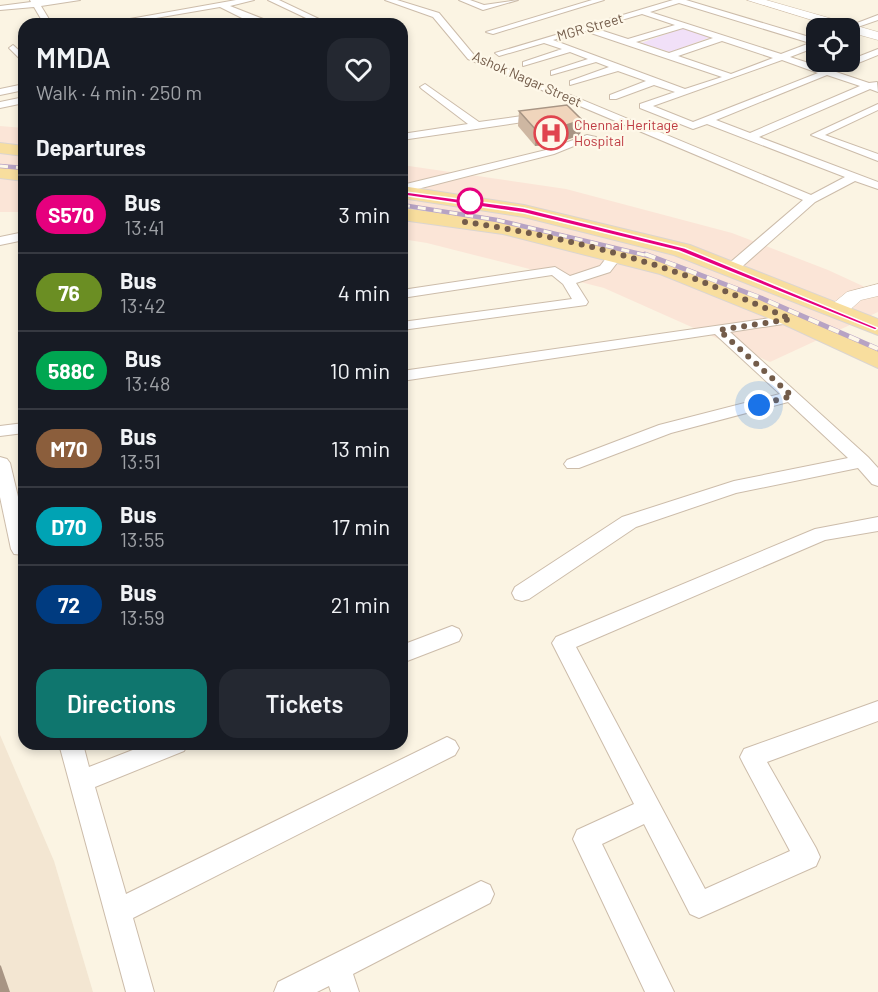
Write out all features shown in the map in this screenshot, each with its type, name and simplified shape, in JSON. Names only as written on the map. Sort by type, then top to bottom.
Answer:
[{"type":"main road","points":[[0,148],[18,150]]},
{"type":"main road","points":[[0,172],[18,174]]},
{"type":"main road","points":[[408,192],[524,211],[682,249],[878,328]]},
{"type":"main road","points":[[408,215],[503,228],[668,269],[791,319],[878,360]]},
{"type":"street","points":[[0,8],[36,2],[76,0]]},
{"type":"street","points":[[141,18],[250,0]]},
{"type":"street","points":[[272,0],[313,18]]},
{"type":"street","points":[[389,0],[445,12],[471,4]]},
{"type":"street","points":[[462,0],[522,22]]},
{"type":"street","points":[[483,8],[513,0]]},
{"type":"street","points":[[578,0],[627,16]]},
{"type":"street","points":[[490,32],[600,0]]},
{"type":"street","points":[[753,0],[815,18]]},
{"type":"street","points":[[680,1],[806,40]]},
{"type":"street","name":"MGR Street","points":[[499,53],[680,1]]},
{"type":"street","points":[[36,2],[45,18]]},
{"type":"street","points":[[222,4],[251,18]]},
{"type":"street","name":"Ashok Nagar Street","points":[[445,12],[471,57],[811,199]]},
{"type":"street","points":[[643,12],[806,66]]},
{"type":"street","points":[[860,24],[878,17]]},
{"type":"street","points":[[865,22],[878,25]]},
{"type":"street","points":[[628,42],[684,25]]},
{"type":"street","points":[[586,28],[730,77]]},
{"type":"street","points":[[860,31],[878,36]]},
{"type":"street","points":[[669,56],[724,37]]},
{"type":"street","points":[[545,40],[683,92]]},
{"type":"street","points":[[806,47],[730,77],[644,106],[693,126],[748,113],[827,72],[875,86]]},
{"type":"street","points":[[13,48],[18,53]]},
{"type":"street","points":[[526,64],[571,49]]},
{"type":"street","points":[[860,59],[878,52]]},
{"type":"street","points":[[554,73],[597,59]]},
{"type":"street","points":[[573,83],[619,67]]},
{"type":"street","points":[[613,97],[655,81]]},
{"type":"street","points":[[750,137],[845,96],[875,86]]},
{"type":"street","points":[[425,87],[475,124]]},
{"type":"street","points":[[0,92],[18,90]]},
{"type":"street","points":[[845,96],[877,107]]},
{"type":"street","points":[[0,105],[18,101]]},
{"type":"street","points":[[855,177],[849,161],[816,135],[877,107]]},
{"type":"street","points":[[748,113],[779,125]]},
{"type":"street","points":[[408,135],[551,115]]},
{"type":"street","points":[[708,121],[750,137],[849,161],[878,158]]},
{"type":"street","points":[[408,189],[550,152],[591,137]]},
{"type":"street","points":[[849,161],[878,147]]},
{"type":"street","points":[[731,269],[811,199],[855,177],[878,186]]},
{"type":"street","points":[[0,242],[18,238]]},
{"type":"street","points":[[568,281],[605,269],[616,255]]},
{"type":"street","points":[[408,293],[555,271],[568,281],[581,302],[408,325]]},
{"type":"street","points":[[836,310],[854,296],[878,290]]},
{"type":"street","points":[[408,375],[791,319]]},
{"type":"street","points":[[719,330],[862,461],[878,480]]},
{"type":"street","points":[[573,464],[665,429],[792,396]]},
{"type":"street","points":[[0,431],[18,429]]},
{"type":"street","points":[[522,593],[629,522],[734,487],[862,461]]},
{"type":"street","points":[[1,464],[18,533]]},
{"type":"street","points":[[878,524],[822,534],[562,643],[699,904],[807,857],[752,757],[878,711]]},
{"type":"street","points":[[408,652],[452,635]]},
{"type":"street","points":[[117,912],[447,748]]},
{"type":"street","points":[[73,750],[140,992]]},
{"type":"street","points":[[83,780],[160,750]]},
{"type":"street","points":[[648,810],[586,839],[660,992]]},
{"type":"street","points":[[288,992],[340,979],[481,894]]},
{"type":"shaded area","points":[[686,27],[714,36],[670,52],[641,43]]},
{"type":"shaded area","points":[[0,126],[18,128],[18,212],[0,212]]},
{"type":"shaded area","points":[[408,166],[566,189],[732,233],[828,270],[878,293],[878,312],[770,362],[604,288],[408,240]]},
{"type":"shaded area","points":[[0,735],[54,861],[93,992],[0,992]]},
{"type":"building","points":[[567,105],[582,120],[560,127],[536,130],[519,111]]},
{"type":"railway","points":[[0,166],[18,168]]},
{"type":"railway","points":[[408,206],[497,220],[649,256]]},
{"type":"railway","points":[[645,254],[761,298],[878,349]]},
{"type":"bus line","name":"S570","points":[[408,193],[524,211],[682,249],[878,328]]},
{"type":"place","name":"Chennai Heritage Hospital","points":[[551,133]]},
{"type":"route","points":[[470,201],[465,222],[503,228],[628,257],[668,269],[791,319],[719,330],[792,396],[759,405]]}]
